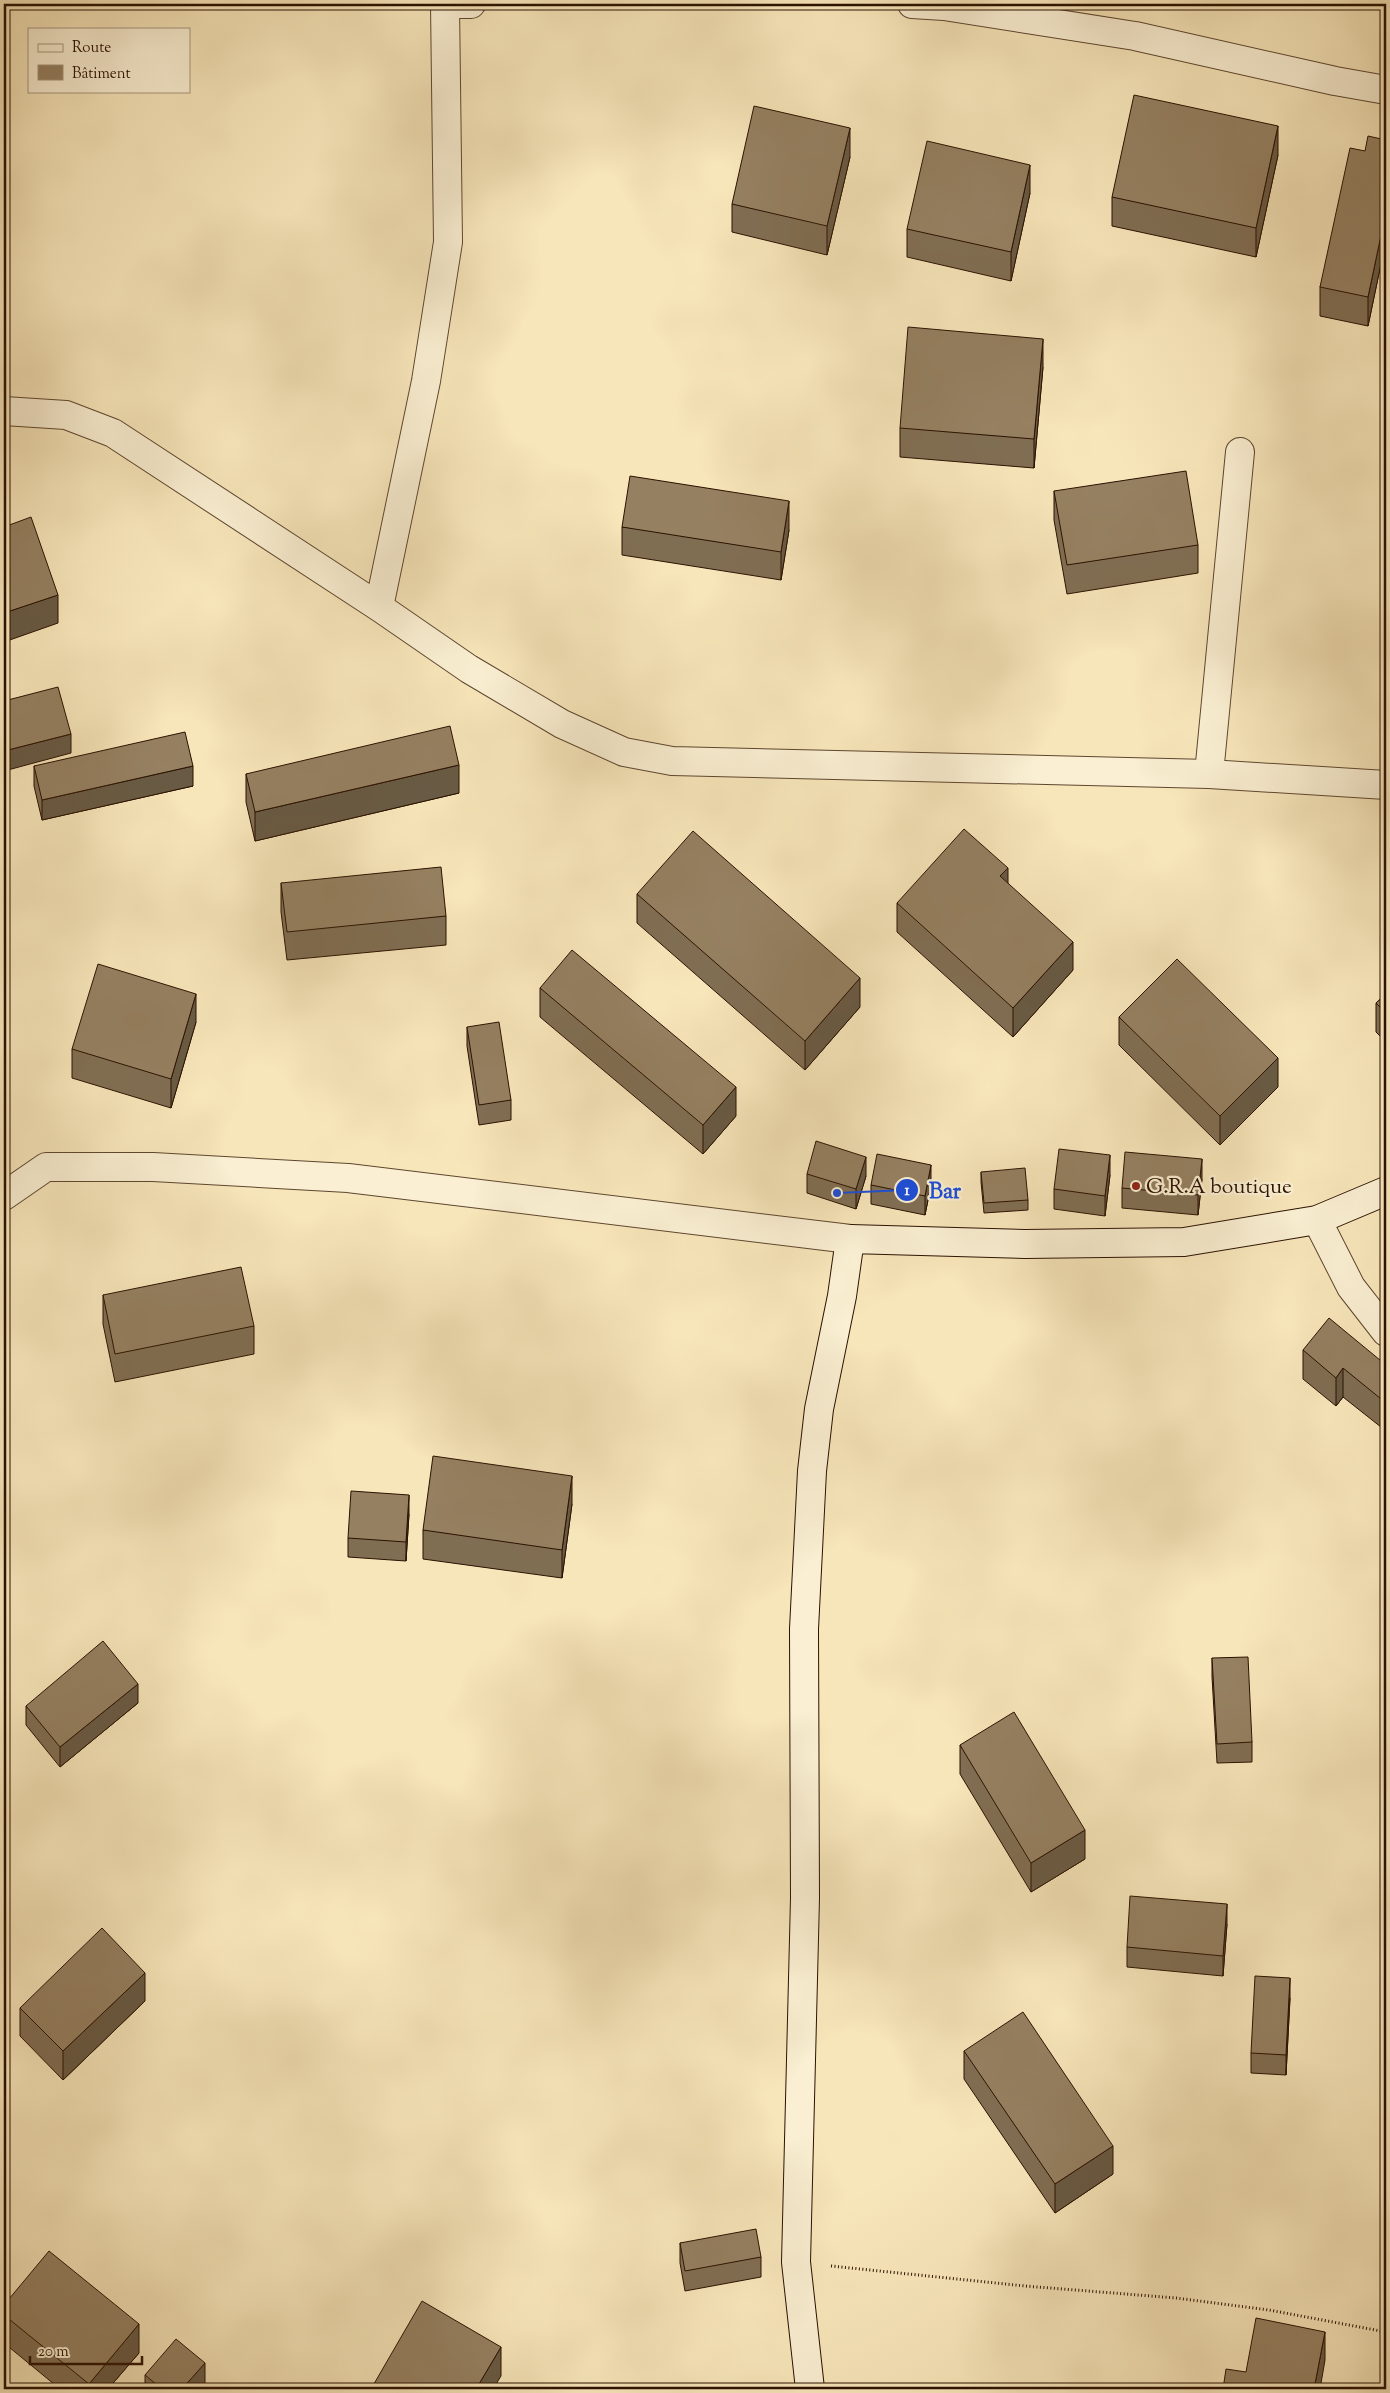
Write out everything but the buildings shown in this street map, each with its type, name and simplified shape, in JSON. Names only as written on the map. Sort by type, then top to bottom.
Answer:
[{"type":"street","points":[[379,607],[426,381],[448,242],[445,4],[471,4]]},
{"type":"street","points":[[912,4],[944,6],[1135,36],[1335,81],[1386,90]]},
{"type":"street","points":[[4,412],[66,415],[113,433],[379,607],[469,669],[554,719],[624,752],[672,761],[1209,774],[1386,785]]},
{"type":"street","points":[[1209,774],[1240,452]]},
{"type":"street","points":[[4,1196],[46,1167],[153,1167],[348,1178],[850,1239],[1024,1244],[1184,1242],[1317,1220],[1386,1190]]},
{"type":"street","points":[[1317,1220],[1352,1287],[1386,1332]]},
{"type":"street","points":[[810,2389],[796,2262],[805,1908],[804,1629],[811,1480],[819,1409],[842,1296],[850,1239]]},
{"type":"path","points":[[796,2262],[1025,2286],[1176,2298],[1269,2310],[1386,2332]]},
{"type":"place","name":"G.R.A boutique","points":[[1136,1186]]},
{"type":"place","name":"Bar","points":[[837,1193]]}]
